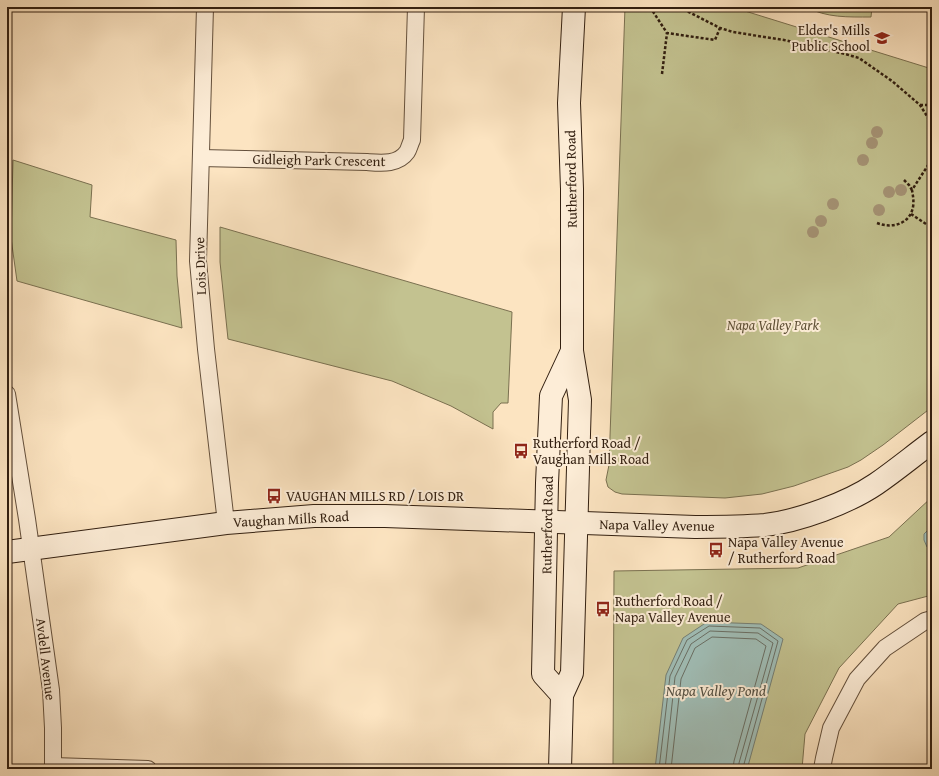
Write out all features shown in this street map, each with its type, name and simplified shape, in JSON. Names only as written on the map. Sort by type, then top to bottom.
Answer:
[{"type":"main road","name":"Rutherford Road","points":[[560,769],[562,695],[572,673],[580,400],[572,351],[572,189],[569,103],[574,7]]},
{"type":"main road","name":"Rutherford Road","points":[[562,695],[543,674],[547,522],[551,396],[572,351]]},
{"type":"main road","name":"Napa Valley Avenue","points":[[577,523],[720,527],[766,525],[782,522],[824,509],[849,499],[875,485],[932,442]]},
{"type":"main road","name":"Vaughan Mills Road","points":[[7,552],[226,523],[314,516],[393,516],[577,523]]},
{"type":"street","name":"Lois Drive","points":[[205,7],[198,261],[206,349],[226,523]]},
{"type":"street","name":"Gidleigh Park Crescent","points":[[201,158],[384,163],[399,160],[407,152],[412,140],[416,7]]},
{"type":"street","name":"Avdell Avenue","points":[[7,394],[51,690],[53,768]]},
{"type":"street","points":[[822,769],[831,728],[857,679],[884,648],[926,621],[932,619]]},
{"type":"street","points":[[53,768],[148,769]]},
{"type":"path","points":[[650,7],[667,33],[662,74]]},
{"type":"path","points":[[680,7],[720,28],[733,32],[791,42],[859,58],[892,81],[920,105],[932,124]]},
{"type":"path","points":[[667,33],[715,40],[720,28]]},
{"type":"path","points":[[920,105],[932,105]]},
{"type":"path","points":[[912,190],[932,159]]},
{"type":"path","points":[[877,223],[884,226],[896,225],[907,219],[911,214],[914,199],[912,190],[904,180]]},
{"type":"path","points":[[911,214],[932,228]]},
{"type":"green space","name":"Napa Valley Park","points":[[625,7],[732,7],[932,69],[932,407],[883,445],[848,467],[794,486],[762,494],[725,498],[622,494],[615,492],[608,487],[606,480],[609,465]]},
{"type":"green space","points":[[806,7],[872,7],[871,17],[846,17],[814,11]]},
{"type":"green space","points":[[13,160],[92,185],[90,217],[176,240],[177,276],[182,328],[17,281],[11,238]]},
{"type":"green space","points":[[220,227],[512,312],[508,403],[501,403],[493,412],[493,429],[451,406],[392,381],[228,339],[220,262]]},
{"type":"green space","points":[[932,497],[932,595],[898,604],[839,668],[805,734],[802,769],[612,769],[614,571],[798,568],[889,537]]},
{"type":"water","points":[[932,526],[932,548],[927,547],[924,540],[924,534]]},
{"type":"water","name":"Napa Valley Pond","points":[[707,622],[761,624],[783,639],[748,769],[655,769],[666,675],[683,638]]},
{"type":"place","name":"Elder's Mills Public School","points":[[882,38]]},
{"type":"place","name":"Rutherford Road / Vaughan Mills Road","points":[[521,451]]},
{"type":"place","name":"VAUGHAN MILLS RD / LOIS DR","points":[[274,496]]},
{"type":"place","name":"Napa Valley Avenue / Rutherford Road","points":[[716,550]]},
{"type":"place","name":"Rutherford Road / Napa Valley Avenue","points":[[603,609]]}]
